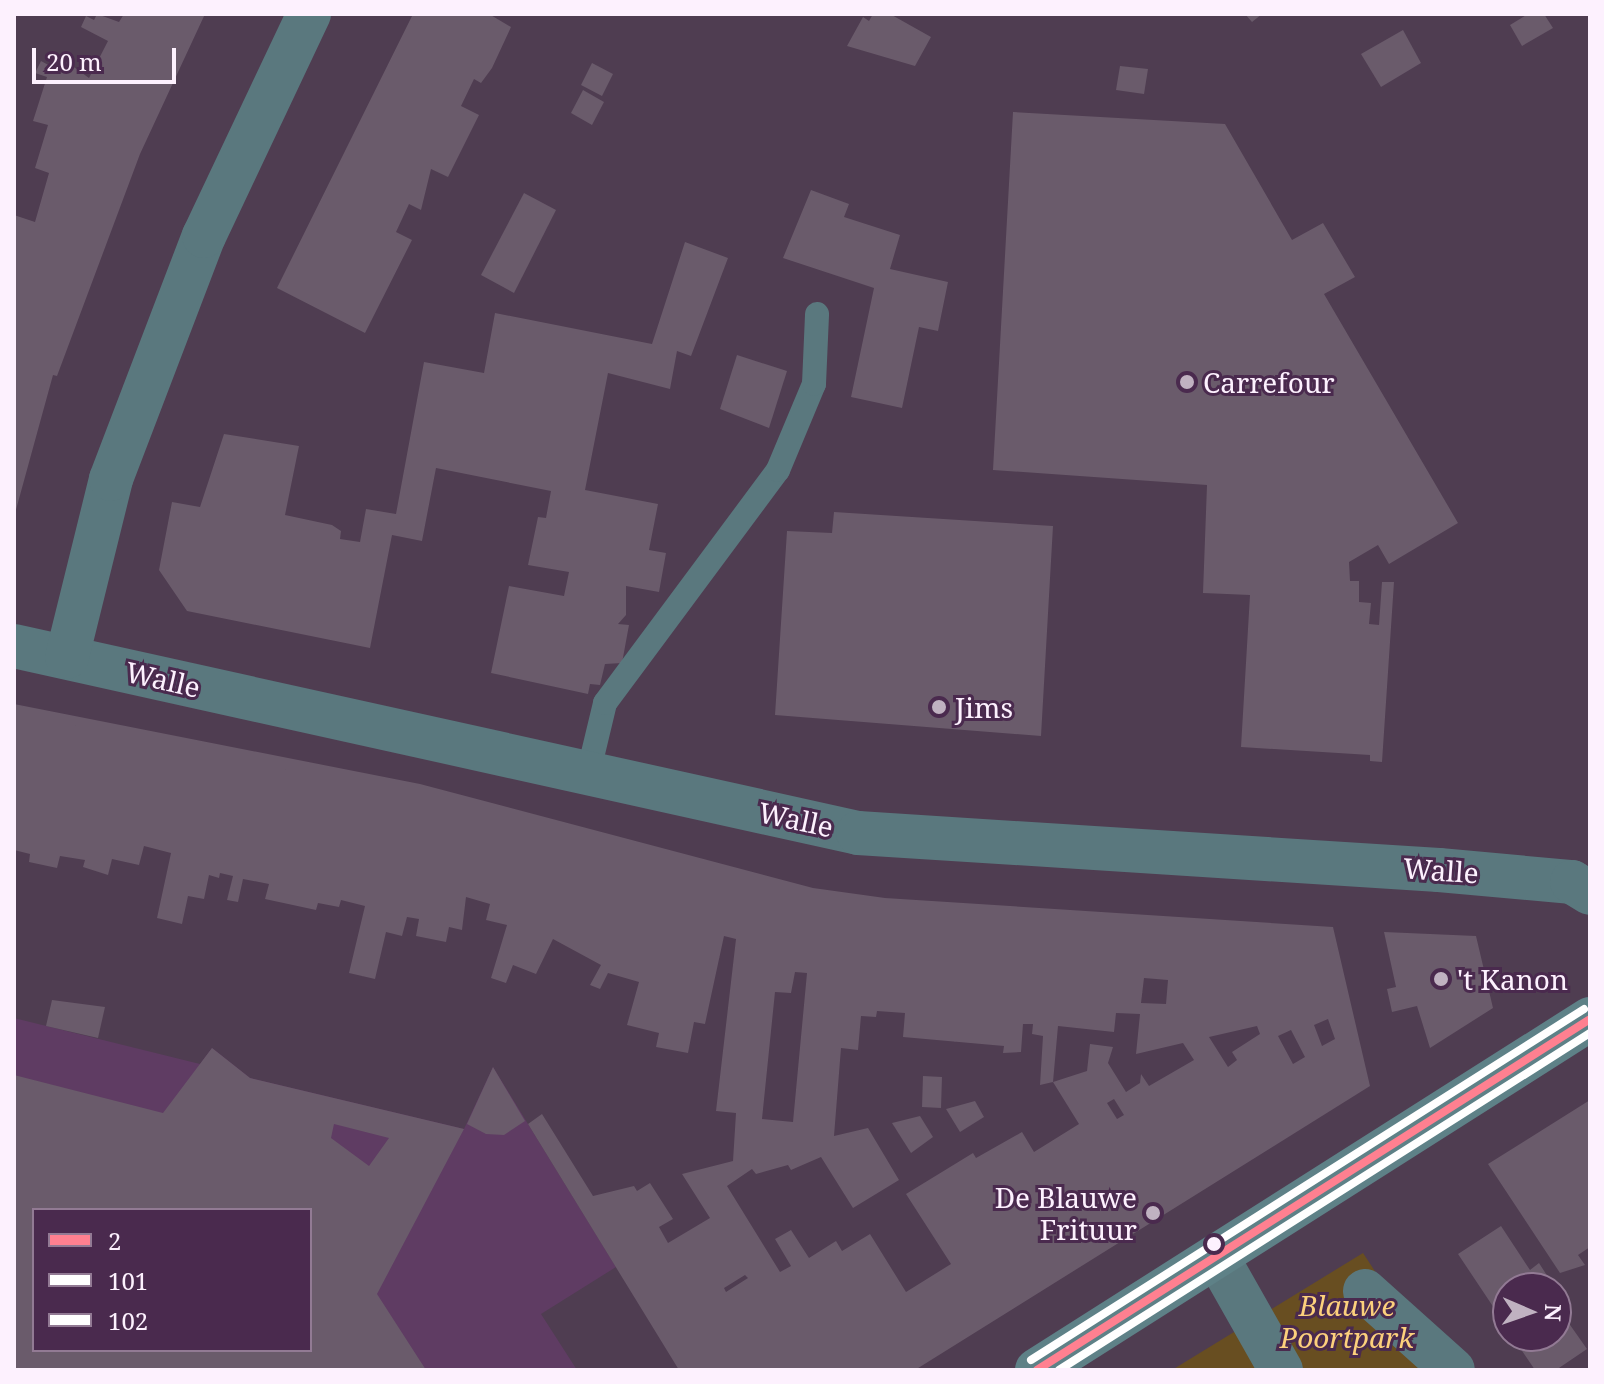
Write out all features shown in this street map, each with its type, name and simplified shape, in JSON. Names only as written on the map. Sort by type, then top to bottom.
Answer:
[{"type":"main road","points":[[1064,1363],[1217,1257],[1590,1019]]},
{"type":"street","points":[[67,657],[111,479],[204,236],[309,14]]},
{"type":"street","name":"Walle","points":[[14,646],[858,833],[1439,870],[1572,882],[1590,893]]},
{"type":"street","points":[[1217,1257],[1281,1370]]},
{"type":"street","points":[[1365,1291],[1453,1370]]},
{"type":"lane","points":[[588,774],[605,703],[778,470],[814,384],[817,314]]},
{"type":"shaded area","points":[[14,1018],[200,1064],[212,1048],[250,1078],[464,1129],[493,1067],[616,1267],[541,1314],[577,1370],[14,1370]]},
{"type":"green space","name":"Blauwe Poortpark","points":[[1363,1253],[1440,1370],[1172,1370]]},
{"type":"building","points":[[97,14],[119,22],[124,14],[205,14],[140,154],[57,376],[53,375],[14,517],[14,215],[35,222],[49,173],[35,168],[48,125],[33,121],[47,77],[35,73],[41,61],[54,68],[60,57],[89,78],[108,41],[81,27],[86,16],[94,20]]},
{"type":"building","points":[[413,14],[489,14],[511,27],[492,68],[481,83],[474,79],[461,106],[479,115],[448,177],[431,169],[421,210],[409,204],[396,232],[412,240],[365,333],[277,288]]},
{"type":"building","points":[[873,14],[890,14],[931,37],[915,66],[847,46],[863,17],[869,21]]},
{"type":"building","points":[[1245,14],[1262,14],[1252,22]]},
{"type":"building","points":[[1528,14],[1544,14],[1553,28],[1522,46],[1510,25]]},
{"type":"building","points":[[1403,30],[1421,63],[1381,87],[1361,54]]},
{"type":"building","points":[[592,63],[613,74],[602,96],[581,85]]},
{"type":"building","points":[[1120,66],[1148,69],[1144,94],[1116,90]]},
{"type":"building","points":[[583,90],[604,102],[592,125],[571,113]]},
{"type":"building","name":"Carrefour","points":[[1013,112],[1225,124],[1292,240],[1323,223],[1355,277],[1324,294],[1458,523],[1389,564],[1378,545],[1349,562],[1350,581],[1359,581],[1359,602],[1371,603],[1369,624],[1379,625],[1382,582],[1394,582],[1382,762],[1370,761],[1370,755],[1241,747],[1250,595],[1203,593],[1207,485],[993,470]]},
{"type":"building","points":[[811,190],[849,204],[844,217],[900,235],[890,269],[948,282],[938,331],[919,327],[902,408],[851,397],[874,288],[783,258]]},
{"type":"building","points":[[524,193],[556,210],[514,293],[481,275]]},
{"type":"building","points":[[685,242],[728,258],[691,356],[677,351],[670,389],[608,373],[585,490],[658,504],[649,550],[666,553],[659,592],[626,586],[626,615],[618,624],[629,625],[622,663],[605,664],[600,685],[590,684],[588,694],[491,673],[509,586],[564,596],[569,572],[528,565],[538,517],[546,518],[551,491],[436,468],[422,541],[392,535],[370,648],[187,611],[159,570],[172,502],[200,507],[224,434],[299,446],[285,515],[332,525],[341,531],[340,539],[360,542],[366,509],[396,514],[424,362],[484,373],[495,313],[652,344]]},
{"type":"building","points":[[737,355],[787,371],[769,428],[720,409]]},
{"type":"building","points":[[834,512],[1053,526],[1041,736],[775,715],[787,531],[832,533]]},
{"type":"building","points":[[14,704],[420,784],[813,888],[885,898],[1333,927],[1370,1086],[915,1370],[679,1370],[528,1124],[542,1114],[593,1196],[634,1186],[637,1191],[650,1183],[673,1219],[659,1227],[668,1243],[710,1218],[682,1174],[733,1161],[736,1113],[716,1111],[736,939],[724,936],[705,1024],[694,1022],[688,1053],[656,1047],[659,1033],[627,1025],[639,982],[608,973],[600,989],[590,985],[601,965],[553,939],[536,974],[513,965],[506,983],[491,978],[507,925],[486,920],[490,904],[466,897],[462,930],[449,927],[446,942],[416,936],[419,919],[407,917],[402,936],[386,932],[375,979],[349,973],[365,906],[341,900],[339,907],[318,903],[316,910],[265,899],[269,884],[243,879],[238,902],[227,900],[233,876],[220,873],[219,878],[209,875],[204,899],[188,896],[182,924],[157,918],[171,853],[144,846],[139,865],[112,859],[108,875],[83,867],[85,860],[60,856],[57,868],[29,862],[30,854],[14,850]],"holes":[[[795,972],[807,973],[793,1122],[762,1119],[775,992],[791,993]],[[1144,978],[1168,980],[1166,1004],[1141,1003]],[[877,1011],[905,1013],[903,1037],[1004,1046],[1003,1053],[1021,1052],[1023,1024],[1033,1024],[1032,1034],[1043,1036],[1040,1085],[1053,1082],[1079,1124],[1034,1152],[1022,1132],[976,1158],[973,1153],[906,1194],[951,1264],[906,1292],[870,1234],[842,1251],[836,1241],[809,1258],[791,1230],[775,1239],[791,1266],[780,1272],[727,1186],[752,1169],[756,1174],[788,1165],[791,1170],[821,1157],[853,1208],[899,1180],[868,1128],[834,1136],[841,1048],[858,1050],[861,1016],[876,1017]],[[1116,1013],[1140,1014],[1136,1054],[1183,1043],[1194,1060],[1149,1086],[1141,1074],[1140,1083],[1126,1092],[1108,1063],[1113,1047],[1090,1044],[1087,1071],[1053,1082],[1058,1026],[1114,1032]],[[1328,1019],[1335,1039],[1322,1046],[1314,1025]],[[1257,1026],[1260,1034],[1232,1052],[1237,1060],[1228,1067],[1209,1037]],[[1291,1030],[1305,1057],[1293,1064],[1278,1036]],[[1114,1099],[1124,1115],[1117,1119],[1107,1103]],[[745,1275],[748,1278],[726,1292],[724,1288]]]},
{"type":"building","points":[[1384,932],[1476,936],[1493,1008],[1430,1048],[1417,1006],[1392,1012],[1387,989],[1396,987]]},
{"type":"building","points":[[52,1000],[105,1007],[98,1038],[46,1026]]},
{"type":"building","points":[[212,1048],[250,1078],[464,1129],[377,1294],[426,1370],[14,1370],[14,1075],[163,1113]],"holes":[[[334,1124],[389,1138],[369,1166],[331,1138]]]},
{"type":"building","points":[[493,1067],[525,1121],[504,1135],[486,1134],[467,1124]]},
{"type":"building","points":[[923,1076],[942,1077],[941,1108],[922,1107]]},
{"type":"building","points":[[1590,1100],[1590,1247],[1578,1255],[1585,1265],[1559,1272],[1488,1164]]},
{"type":"building","points":[[975,1101],[984,1117],[960,1132],[946,1109]]},
{"type":"building","points":[[920,1116],[933,1137],[911,1153],[892,1123]]},
{"type":"building","points":[[1501,1226],[1530,1270],[1539,1263],[1545,1272],[1492,1272],[1492,1305],[1458,1254]]},
{"type":"building","points":[[1572,1328],[1587,1349],[1556,1370],[1535,1370],[1523,1352],[1572,1352]]},
{"type":"transit line","name":"102","points":[[1031,1360],[1584,1009]]},
{"type":"transit line","name":"2","points":[[1037,1370],[1590,1019]]},
{"type":"transit line","name":"101","points":[[1059,1370],[1590,1033]]},
{"type":"place","name":"Carrefour","points":[[1187,382]]},
{"type":"place","name":"Jims","points":[[939,707]]},
{"type":"place","name":"'t Kanon","points":[[1441,979]]},
{"type":"place","name":"De Blauwe Frituur","points":[[1153,1213]]}]
